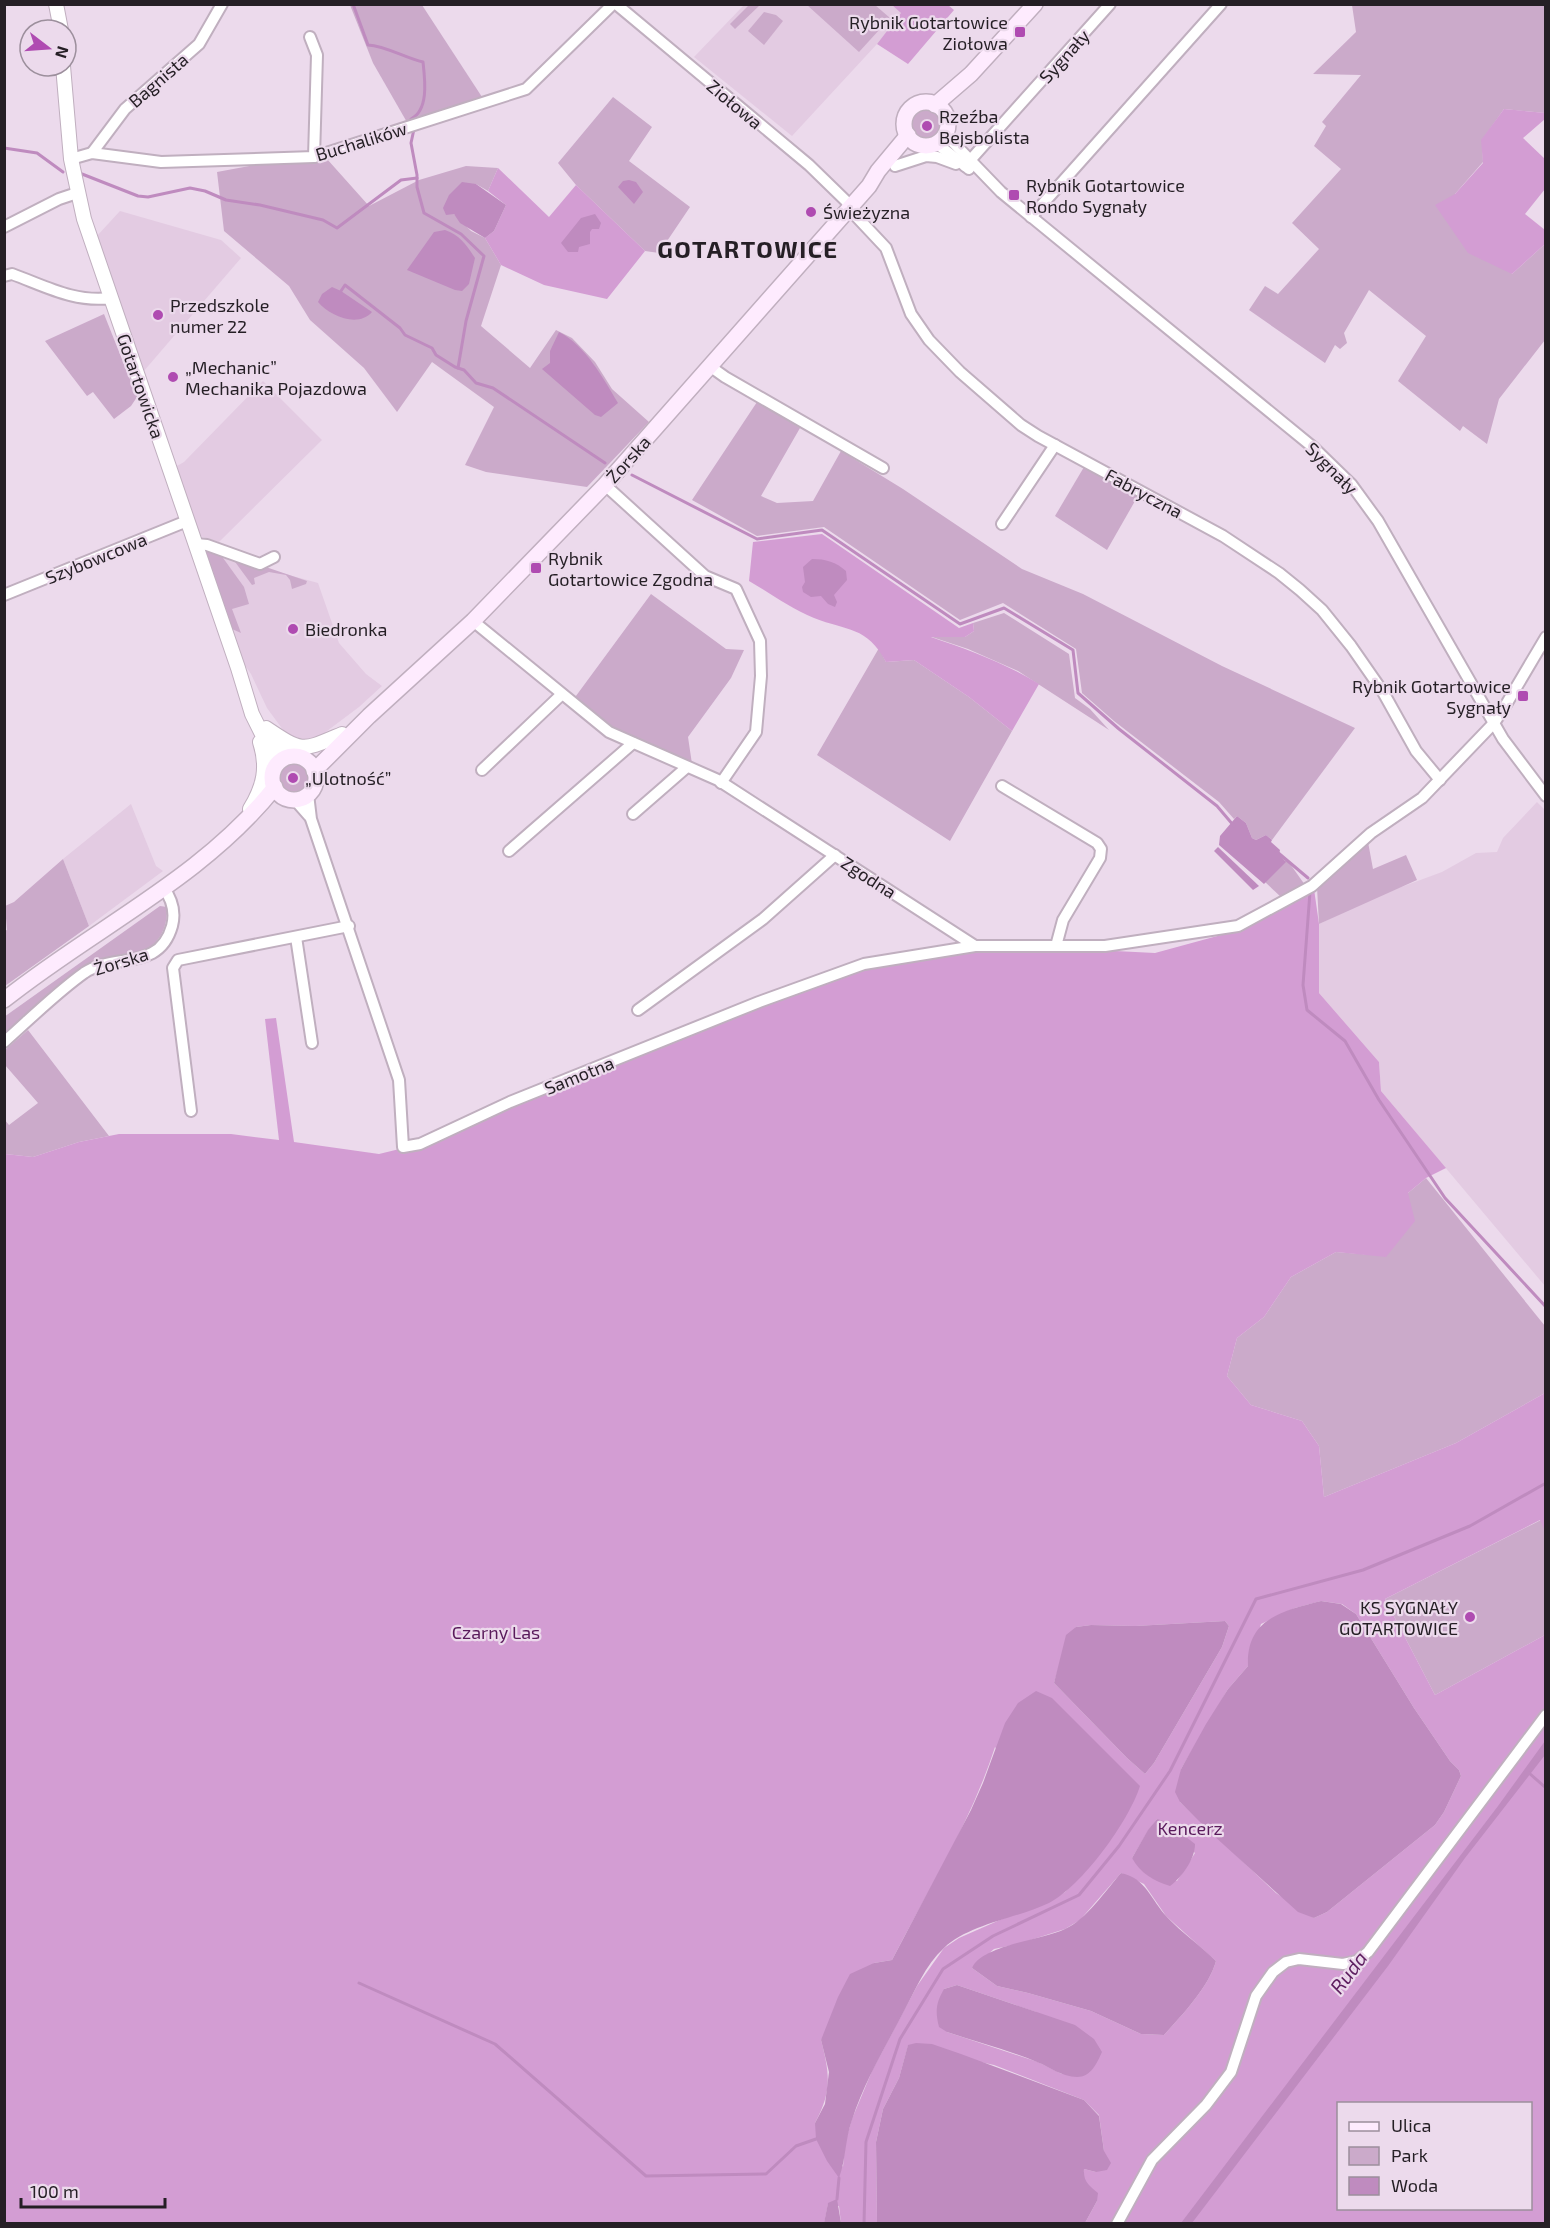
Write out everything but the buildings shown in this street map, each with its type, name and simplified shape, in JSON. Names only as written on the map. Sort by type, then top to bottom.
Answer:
[{"type":"main road","points":[[940,109],[1035,4]]},
{"type":"main road","points":[[922,103],[940,109],[948,124],[941,139],[925,146],[912,140],[904,122],[910,110],[922,103]]},
{"type":"main road","name":"Żorska","points":[[869,186],[884,177],[895,166],[912,140]]},
{"type":"main road","name":"Żorska","points":[[310,765],[369,716],[473,621],[605,485],[850,208],[869,186],[878,171],[912,140]]},
{"type":"main road","name":"Żorska","points":[[310,765],[342,734],[369,716]]},
{"type":"main road","points":[[297,756],[310,765],[315,785],[291,795],[273,775],[283,761],[297,756]]},
{"type":"main road","name":"Żorska","points":[[201,860],[238,828],[291,795]]},
{"type":"main road","name":"Żorska","points":[[4,1000],[201,860],[235,839],[291,795]]},
{"type":"street","name":"Bagnista","points":[[92,153],[125,109],[199,44],[222,4]]},
{"type":"street","name":"Buchalików","points":[[71,159],[92,153],[161,162],[314,157],[526,89],[614,4]]},
{"type":"street","name":"Ziołowa","points":[[614,4],[809,165],[832,186],[850,208]]},
{"type":"street","name":"Sygnały","points":[[968,164],[1110,4]]},
{"type":"street","points":[[1031,217],[1221,4]]},
{"type":"street","points":[[310,37],[317,55],[314,157]]},
{"type":"street","name":"Gotartowicka","points":[[64,78],[71,159],[87,230],[249,698],[262,727],[283,761]]},
{"type":"street","name":"Sygnały","points":[[941,139],[1031,217],[1314,448],[1351,484],[1392,542],[1509,749],[1545,795]]},
{"type":"street","name":"Żorska","points":[[895,166],[929,156],[968,164]]},
{"type":"street","points":[[4,227],[59,199],[77,193]]},
{"type":"street","name":"Fabryczna","points":[[850,208],[886,248],[911,314],[929,340],[960,372],[1021,425],[1223,536],[1279,573],[1300,590],[1322,610],[1352,646],[1383,692],[1416,752],[1440,780]]},
{"type":"street","points":[[4,276],[12,274],[65,295],[94,300],[111,298]]},
{"type":"street","points":[[711,367],[883,468]]},
{"type":"street","points":[[1002,524],[1056,445]]},
{"type":"street","points":[[605,485],[705,576],[736,589],[760,641],[761,676],[756,732],[722,783]]},
{"type":"street","name":"Szybowcowa","points":[[4,595],[188,521]]},
{"type":"street","points":[[196,544],[207,544],[260,564],[273,557]]},
{"type":"street","name":"Zgodna","points":[[473,621],[609,732],[722,783],[975,946]]},
{"type":"street","points":[[975,946],[1106,946],[1238,926],[1312,886],[1371,833],[1422,798],[1494,723],[1545,637]]},
{"type":"street","points":[[482,770],[561,695]]},
{"type":"street","points":[[262,727],[289,744],[306,748],[342,734]]},
{"type":"street","points":[[238,828],[260,792],[264,776],[262,727]]},
{"type":"street","points":[[509,851],[633,743]]},
{"type":"street","points":[[633,814],[687,767]]},
{"type":"street","points":[[1002,786],[1097,843],[1101,849],[1100,858],[1063,920],[1056,946]]},
{"type":"street","name":"Samotna","points":[[291,795],[311,819],[349,926],[399,1080],[403,1147],[420,1144],[520,1098],[759,1002],[864,964],[975,946]]},
{"type":"street","points":[[638,1010],[763,919],[835,855]]},
{"type":"street","name":"Żorska","points":[[4,1042],[56,996],[91,969],[106,963],[141,958],[160,947],[171,929],[173,915],[170,897],[163,887]]},
{"type":"street","points":[[191,1111],[173,968],[178,960],[349,926]]},
{"type":"street","points":[[296,937],[312,1043]]},
{"type":"street","points":[[1117,2223],[1152,2160],[1206,2105],[1231,2073],[1256,1996],[1273,1972],[1286,1962],[1299,1959],[1343,1964],[1357,1961],[1368,1952],[1545,1715]]},
{"type":"shaded area","points":[[744,5],[892,5],[902,13],[877,44],[792,136],[694,57]]},
{"type":"shaded area","name":"Przedszkole numer 22","points":[[120,211],[221,240],[241,258],[143,372],[97,236]]},
{"type":"shaded area","points":[[263,381],[322,440],[219,542],[200,536],[175,467],[184,462]]},
{"type":"shaded area","points":[[203,551],[318,583],[339,643],[366,674],[382,686],[323,734],[310,740],[295,739],[286,734],[267,708],[244,664]]},
{"type":"shaded area","points":[[1537,802],[1545,810],[1545,1286],[1381,1091],[1379,1062],[1319,993],[1319,924],[1377,896],[1442,872],[1476,853],[1497,852],[1503,838]]},
{"type":"shaded area","points":[[131,804],[156,866],[163,871],[89,926],[63,859]]},
{"type":"green space","points":[[350,5],[422,5],[482,97],[408,124],[373,63]]},
{"type":"green space","points":[[749,5],[760,5],[735,29],[730,24]]},
{"type":"green space","points":[[807,5],[875,5],[890,18],[859,52]]},
{"type":"green space","points":[[892,5],[948,5],[954,10],[908,64],[877,44],[901,13]]},
{"type":"green space","points":[[1352,5],[1545,5],[1545,113],[1504,109],[1482,140],[1483,162],[1455,194],[1512,274],[1545,244],[1545,340],[1499,399],[1487,444],[1463,426],[1460,431],[1398,381],[1426,336],[1369,290],[1344,333],[1347,343],[1340,349],[1335,345],[1325,363],[1249,310],[1265,286],[1278,294],[1319,249],[1292,223],[1341,169],[1314,146],[1326,126],[1322,122],[1361,75],[1313,74],[1356,32]]},
{"type":"green space","points":[[764,12],[776,15],[783,21],[764,45],[748,31]]},
{"type":"green space","points":[[613,97],[652,127],[629,161],[690,207],[659,253],[645,251],[576,185],[558,163]]},
{"type":"green space","points":[[926,109],[932,110],[940,118],[940,130],[932,138],[926,139],[920,138],[912,130],[911,124],[912,118],[920,110]]},
{"type":"green space","points":[[1504,109],[1546,113],[1545,119],[1523,138],[1545,159],[1545,189],[1525,214],[1545,230],[1545,244],[1512,274],[1468,253],[1435,205],[1455,194],[1483,163],[1481,140]]},
{"type":"green space","points":[[327,159],[369,206],[419,180],[466,166],[498,168],[488,191],[476,184],[454,214],[471,231],[485,238],[501,265],[481,326],[530,368],[556,330],[572,338],[595,362],[612,389],[649,422],[587,487],[486,472],[465,465],[494,407],[432,362],[397,412],[364,368],[310,320],[289,286],[224,231],[217,172],[260,164]]},
{"type":"green space","points":[[498,168],[549,217],[576,185],[645,251],[607,299],[544,285],[501,265],[485,238],[494,231],[506,205],[488,191]]},
{"type":"green space","points":[[104,314],[137,397],[131,406],[114,419],[93,392],[87,396],[45,341]]},
{"type":"green space","points":[[757,402],[800,428],[761,496],[777,503],[813,501],[841,451],[903,489],[1022,569],[1083,594],[1222,666],[1355,728],[1272,840],[1266,835],[1256,840],[1252,838],[1246,823],[1237,816],[1234,819],[1219,802],[1114,721],[1082,693],[1076,649],[1003,603],[960,620],[824,527],[757,536],[692,500]]},
{"type":"green space","points":[[1084,467],[1139,494],[1107,550],[1055,516]]},
{"type":"green space","points":[[822,534],[959,628],[973,623],[974,631],[965,637],[931,637],[1000,663],[1039,684],[1012,731],[969,697],[914,660],[886,662],[879,650],[864,636],[805,614],[749,581],[753,542]]},
{"type":"green space","points":[[205,547],[218,551],[244,587],[249,604],[232,609],[241,633],[232,629],[220,608],[203,551]]},
{"type":"green space","points":[[230,555],[307,581],[306,584],[292,589],[286,575],[269,572],[254,578],[255,584],[252,585]]},
{"type":"green space","points":[[651,594],[726,649],[744,650],[731,678],[688,737],[692,764],[615,728],[573,700]]},
{"type":"green space","points":[[1004,613],[1069,654],[1075,698],[1090,709],[1109,730],[1018,671],[968,649],[929,636],[965,637],[974,631],[973,623]]},
{"type":"green space","points":[[879,648],[886,662],[914,660],[969,697],[1012,731],[950,841],[817,755]]},
{"type":"green space","points":[[294,763],[305,767],[309,778],[305,789],[294,793],[283,789],[279,778],[283,767]]},
{"type":"green space","points":[[1368,842],[1373,869],[1406,855],[1417,880],[1319,924],[1317,887]]},
{"type":"green space","points":[[63,859],[89,926],[5,986],[4,931],[7,930],[5,906],[14,902]]},
{"type":"green space","points":[[1282,861],[1288,861],[1305,885],[1282,898],[1264,881]]},
{"type":"green space","name":"Czarny Las","points":[[1314,889],[1319,924],[1319,993],[1379,1062],[1381,1091],[1446,1168],[1426,1178],[1408,1193],[1415,1221],[1386,1257],[1336,1252],[1291,1277],[1264,1317],[1237,1338],[1227,1376],[1251,1405],[1302,1421],[1319,1446],[1324,1497],[1456,1443],[1545,1393],[1545,1531],[1540,1520],[1385,1599],[1435,1695],[1545,1635],[1545,2223],[1085,2223],[1097,2201],[1083,2177],[1084,2169],[1096,2172],[1104,2151],[1099,2115],[1084,2100],[994,2065],[908,2046],[899,2078],[883,2109],[876,2142],[877,2223],[841,2223],[839,2206],[828,2204],[824,2224],[5,2224],[5,1154],[33,1157],[79,1142],[119,1134],[231,1134],[279,1140],[265,1019],[276,1018],[294,1142],[379,1154],[420,1144],[510,1102],[870,965],[980,950],[1056,948],[1155,953],[1243,929]],"holes":[[[1321,1601],[1342,1604],[1356,1614],[1414,1708],[1461,1776],[1444,1812],[1435,1825],[1327,1912],[1314,1918],[1276,1893],[1180,1802],[1181,1769],[1228,1689],[1248,1666],[1261,1624],[1295,1608]],[[1225,1621],[1229,1626],[1222,1647],[1154,1763],[1145,1774],[1054,1683],[1063,1653],[1076,1627]],[[995,1747],[1081,1876],[1065,1892],[1049,1902],[1002,1919],[959,1938],[944,1948],[917,1986],[872,2071],[852,2119],[845,2143],[843,2167],[815,2123],[821,2112],[828,2083],[821,2040],[874,1963],[892,1960],[948,1855],[985,1775]],[[1157,1819],[1195,1853],[1177,1881],[1132,1858]],[[1121,1873],[1144,1884],[1166,1916],[1216,1961],[1201,1991],[1164,2035],[1141,2034],[1091,2011],[997,1986],[972,1968],[994,1949],[1065,1929],[1080,1920]],[[957,1985],[1036,2012],[1062,2074],[1038,2062],[947,2032],[944,1989]]]},
{"type":"green space","points":[[160,906],[167,907],[167,916],[162,932],[153,945],[139,953],[107,957],[93,962],[57,989],[5,1037],[4,1017]]},
{"type":"green space","points":[[28,1030],[109,1136],[79,1142],[33,1157],[5,1154],[4,1119],[9,1125],[38,1103],[5,1065],[5,1050]]},
{"type":"green space","points":[[1426,1178],[1545,1326],[1545,1393],[1456,1443],[1324,1497],[1319,1446],[1302,1421],[1251,1405],[1227,1376],[1237,1338],[1264,1317],[1291,1277],[1336,1252],[1386,1256],[1408,1193]]},
{"type":"green space","name":"KS SYGNAŁY GOTARTOWICE","points":[[1541,1520],[1546,1531],[1545,1635],[1435,1695],[1385,1599]]},
{"type":"water","points":[[623,181],[636,182],[643,192],[634,204],[618,187]]},
{"type":"water","points":[[462,182],[476,184],[506,205],[494,231],[485,238],[460,223],[454,214],[446,215],[443,208],[449,195]]},
{"type":"water","points":[[595,214],[601,223],[599,229],[592,229],[590,232],[590,244],[579,247],[578,252],[568,252],[561,243],[581,218]]},
{"type":"water","points":[[445,230],[459,238],[475,258],[469,284],[462,291],[407,270],[434,232]]},
{"type":"water","points":[[332,287],[372,312],[366,317],[352,320],[330,312],[318,302],[322,294]]},
{"type":"water","points":[[559,332],[578,345],[586,354],[618,403],[601,417],[595,415],[542,369],[550,363],[550,351]]},
{"type":"water","points":[[812,559],[831,562],[846,571],[847,580],[834,595],[837,602],[835,607],[828,604],[821,596],[811,597],[803,592],[802,587],[805,582],[803,567]]},
{"type":"water","points":[[1237,816],[1246,823],[1252,838],[1256,840],[1266,835],[1272,840],[1271,842],[1280,850],[1279,854],[1286,862],[1264,884],[1219,845],[1220,836]]},
{"type":"water","points":[[1218,847],[1259,886],[1253,890],[1214,851]]},
{"type":"water","points":[[1321,1601],[1341,1604],[1356,1614],[1414,1708],[1461,1776],[1444,1812],[1435,1825],[1327,1912],[1314,1918],[1298,1912],[1213,1835],[1180,1802],[1175,1792],[1181,1769],[1206,1724],[1228,1689],[1248,1666],[1253,1637],[1260,1627],[1280,1614]]},
{"type":"water","points":[[1225,1621],[1229,1626],[1222,1647],[1154,1763],[1145,1774],[1054,1683],[1066,1635],[1076,1627]]},
{"type":"water","points":[[1036,1691],[1052,1698],[1140,1786],[1126,1817],[1103,1851],[1062,1895],[1037,1908],[967,1933],[944,1948],[931,1962],[862,2092],[850,2127],[839,2178],[816,2139],[815,2123],[825,2104],[829,2072],[821,2040],[838,1997],[850,1974],[874,1963],[892,1960],[971,1810],[1005,1723],[1018,1703]]},
{"type":"water","points":[[1545,1741],[1545,1755],[1465,1858],[1388,1966],[1192,2223],[1181,2223],[1498,1806]]},
{"type":"water","points":[[1157,1819],[1167,1822],[1195,1844],[1193,1856],[1187,1867],[1170,1886],[1148,1876],[1132,1858]]},
{"type":"water","points":[[1121,1873],[1142,1885],[1167,1917],[1216,1961],[1201,1991],[1164,2035],[1141,2034],[1091,2011],[997,1986],[972,1968],[978,1960],[1000,1948],[1055,1933],[1073,1925],[1088,1912]]},
{"type":"water","points":[[957,1985],[1075,2025],[1094,2039],[1102,2052],[1098,2061],[1086,2075],[1072,2077],[1015,2054],[947,2032],[939,2027],[938,2003],[944,1989]]},
{"type":"water","points":[[932,2044],[1084,2100],[1099,2116],[1104,2151],[1111,2163],[1107,2170],[1096,2172],[1084,2169],[1086,2180],[1098,2193],[1097,2201],[1085,2223],[877,2223],[876,2142],[883,2109],[899,2078],[908,2045]]},
{"type":"water","points":[[837,2199],[841,2223],[824,2223],[828,2203]]},
{"type":"waterway","points":[[353,4],[368,45],[423,62],[425,86],[423,102],[417,115],[411,119]]},
{"type":"waterway","points":[[414,129],[411,143],[417,187],[424,213],[461,234],[484,256],[466,321],[458,368]]},
{"type":"waterway","points":[[4,148],[37,153],[63,172]]},
{"type":"waterway","points":[[82,174],[138,196],[148,197],[190,188],[205,191],[226,200],[260,205],[323,220],[337,228],[401,180],[417,178]]},
{"type":"waterway","points":[[341,291],[345,285],[400,328],[405,335],[432,348],[436,355],[464,370],[476,383],[493,388],[605,463]]},
{"type":"waterway","points":[[632,475],[757,539],[822,530],[960,624],[1004,608],[1073,650],[1078,693],[1119,729],[1217,806],[1234,826]]},
{"type":"waterway","points":[[1276,851],[1308,878]]},
{"type":"waterway","points":[[1310,892],[1303,985],[1307,1010],[1345,1041],[1379,1100],[1445,1198],[1546,1307]]},
{"type":"waterway","points":[[864,2224],[866,2142],[900,2039],[943,1969],[993,1936],[1079,1895],[1119,1846],[1170,1771],[1256,1599],[1363,1570],[1470,1526],[1546,1483]]},
{"type":"waterway","points":[[1529,1773],[1546,1788]]},
{"type":"waterway","points":[[359,1983],[495,2044],[646,2176],[766,2174],[796,2146],[816,2139]]},
{"type":"waterway","points":[[837,2199],[839,2178]]},
{"type":"place","name":"Rybnik Gotartowice Ziołowa","points":[[1020,32]]},
{"type":"place","name":"Rzeźba Bejsbolista","points":[[927,126]]},
{"type":"place","name":"Rybnik Gotartowice Rondo Sygnały","points":[[1014,195]]},
{"type":"place","name":"Świeżyzna","points":[[811,212]]},
{"type":"place","name":"Przedszkole numer 22","points":[[158,315]]},
{"type":"place","name":"„Mechanic” Mechanika Pojazdowa","points":[[173,377]]},
{"type":"place","name":"Rybnik Gotartowice Zgodna","points":[[536,568]]},
{"type":"place","name":"Biedronka","points":[[293,629]]},
{"type":"place","name":"Rybnik Gotartowice Sygnały","points":[[1523,696]]},
{"type":"place","name":"„Ulotność”","points":[[293,778]]},
{"type":"place","name":"KS SYGNAŁY GOTARTOWICE","points":[[1470,1617]]},
{"type":"district","name":"GOTARTOWICE","points":[[748,248]]},
{"type":"park label","name":"Kencerz","points":[[1190,1828]]},
{"type":"water label","name":"Ruda","points":[[1348,1972]]}]
